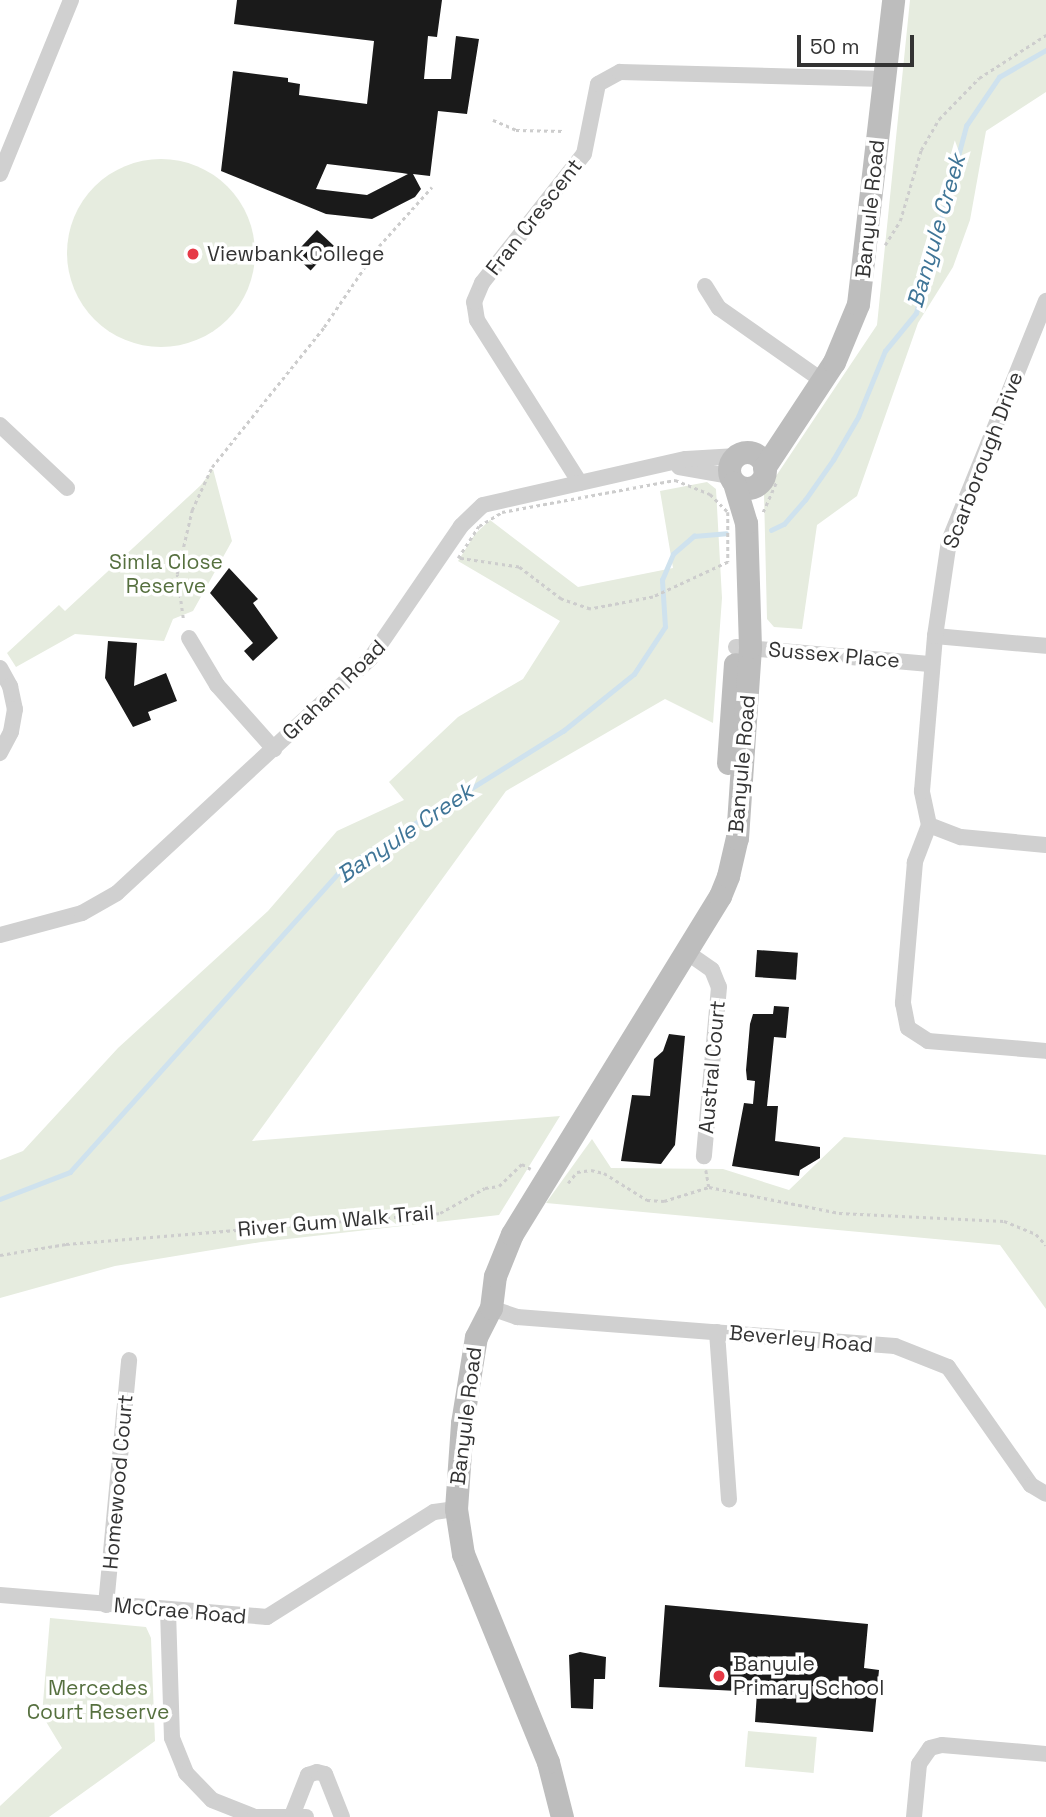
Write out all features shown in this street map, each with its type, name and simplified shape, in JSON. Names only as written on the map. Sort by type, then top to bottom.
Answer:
[{"type":"street","points":[[0,174],[71,0]]},
{"type":"street","name":"Banyule Road","points":[[562,1817],[548,1762],[463,1554],[456,1508],[464,1410],[477,1337],[491,1308],[499,1266],[544,1176],[720,896],[734,855],[743,647],[746,470],[806,406],[823,381],[842,348],[858,304],[893,0]]},
{"type":"street","name":"Fran Crescent","points":[[580,482],[477,320],[474,302],[482,283],[584,154],[598,85],[620,72],[884,79]]},
{"type":"street","points":[[705,286],[719,308],[823,381]]},
{"type":"street","name":"Scarborough Drive","points":[[926,831],[915,817],[922,791],[934,636],[952,530],[1046,301]]},
{"type":"street","points":[[0,425],[67,488]]},
{"type":"street","name":"Graham Road","points":[[0,935],[68,918],[105,901],[274,748],[385,641],[474,511],[505,496],[663,467],[746,470]]},
{"type":"street","points":[[934,636],[1046,646]]},
{"type":"street","points":[[189,638],[224,694],[274,748]]},
{"type":"street","name":"Banyule Road","points":[[698,930],[719,866],[730,727],[743,647]]},
{"type":"street","name":"Sussex Place","points":[[743,647],[932,664]]},
{"type":"street","points":[[0,668],[10,686],[15,709],[11,732],[0,752]]},
{"type":"street","points":[[1046,845],[926,831],[915,862],[903,1003],[908,1028],[928,1041],[1046,1051]]},
{"type":"street","name":"Austral Court","points":[[685,951],[712,970],[719,987],[704,1156]]},
{"type":"street","name":"Beverley Road","points":[[491,1308],[517,1317],[895,1346],[948,1367],[1031,1485],[1046,1494]]},
{"type":"street","points":[[717,1332],[729,1500]]},
{"type":"street","name":"Homewood Court","points":[[106,1605],[130,1360]]},
{"type":"street","name":"McCrae Road","points":[[0,1595],[168,1611],[267,1617],[434,1512],[456,1508]]},
{"type":"street","points":[[168,1611],[172,1738],[186,1773],[212,1800],[256,1816],[299,1815],[308,1776],[317,1772],[325,1774],[342,1817]]},
{"type":"street","points":[[914,1817],[919,1764],[930,1748],[942,1745],[1046,1754]]},
{"type":"path","points":[[493,120],[516,130],[564,131]]},
{"type":"path","points":[[183,618],[177,574],[192,510],[212,467],[324,327],[379,246],[432,187]]},
{"type":"path","points":[[675,480],[719,500],[731,523],[728,562],[680,585],[653,597],[590,609],[561,599],[519,567],[458,558],[479,526],[502,512],[675,480]]},
{"type":"path","name":"River Gum Walk Trail","points":[[0,1255],[66,1244],[440,1213],[485,1188],[499,1186],[522,1164],[558,1184],[567,1183],[577,1172],[591,1170],[604,1173],[647,1200],[664,1201],[709,1187],[839,1213],[1004,1221],[1036,1234],[1046,1245]]},
{"type":"green space","points":[[910,0],[1046,0],[1046,92],[986,131],[970,220],[953,267],[918,323],[857,496],[817,525],[802,629],[774,627],[767,619],[764,494],[877,325]]},
{"type":"green space","points":[[161,159],[197,166],[228,186],[248,217],[255,253],[248,289],[228,320],[197,340],[161,347],[125,340],[94,320],[74,289],[67,253],[74,217],[94,186],[125,166]]},
{"type":"green space","name":"Simla Close Reserve","points":[[213,469],[232,541],[193,611],[173,619],[164,641],[75,634],[16,667],[7,653],[59,605],[65,611],[201,485]]},
{"type":"green space","points":[[707,482],[716,489],[722,598],[713,723],[665,699],[506,791],[252,1141],[560,1116],[499,1215],[261,1242],[115,1266],[0,1298],[0,1160],[23,1151],[118,1048],[268,911],[337,831],[404,800],[389,782],[458,717],[523,679],[560,621],[458,561],[475,534],[490,520],[578,587],[673,568],[660,491]]},
{"type":"green space","points":[[844,1137],[1046,1155],[1046,1309],[1000,1245],[546,1203],[592,1139],[611,1168],[723,1169],[789,1190]]},
{"type":"green space","name":"Mercedes Court Reserve","points":[[50,1618],[146,1627],[151,1638],[155,1741],[49,1817],[0,1817],[0,1806],[62,1748],[42,1715]]},
{"type":"green space","points":[[748,1731],[817,1737],[814,1773],[745,1767]]},
{"type":"building","points":[[237,0],[442,0],[437,37],[428,36],[424,79],[451,79],[456,36],[479,39],[467,114],[438,111],[430,176],[413,174],[421,189],[415,197],[372,219],[326,214],[221,171],[233,71],[288,78],[288,82],[300,84],[299,95],[367,104],[374,41],[234,24]],"holes":[[[327,164],[408,174],[367,195],[316,189]]]},
{"type":"building","points":[[317,230],[334,246],[311,271],[294,255]]},
{"type":"building","points":[[229,568],[258,599],[253,603],[278,638],[253,661],[244,651],[253,643],[210,593]]},
{"type":"building","points":[[108,641],[137,643],[134,686],[166,673],[177,701],[148,712],[151,720],[133,727],[105,678]]},
{"type":"building","points":[[757,950],[798,953],[796,980],[755,977]]},
{"type":"building","points":[[774,1006],[789,1007],[786,1038],[774,1037],[767,1106],[778,1106],[775,1141],[820,1147],[820,1158],[800,1170],[799,1176],[732,1166],[744,1103],[753,1104],[755,1081],[747,1080],[746,1070],[750,1024],[753,1014],[773,1014]]},
{"type":"building","points":[[669,1034],[685,1036],[675,1145],[661,1164],[621,1161],[632,1095],[650,1096],[654,1059],[663,1051]]},
{"type":"building","points":[[665,1605],[868,1624],[864,1668],[879,1670],[873,1732],[755,1722],[757,1692],[659,1687]]},
{"type":"building","points":[[580,1652],[606,1657],[605,1679],[594,1679],[593,1709],[571,1708],[569,1655]]},
{"type":"waterway","name":"Banyule Creek","points":[[771,530],[784,524],[833,460],[858,417],[885,351],[916,313],[966,126],[999,77],[1046,50]]},
{"type":"waterway","name":"Banyule Creek","points":[[0,1199],[70,1172],[342,869],[563,731],[634,674],[665,627],[662,580],[673,554],[694,536],[726,533]]},
{"type":"place","name":"Viewbank College","points":[[193,254]]},
{"type":"place","name":"Banyule Primary School","points":[[719,1676]]}]
